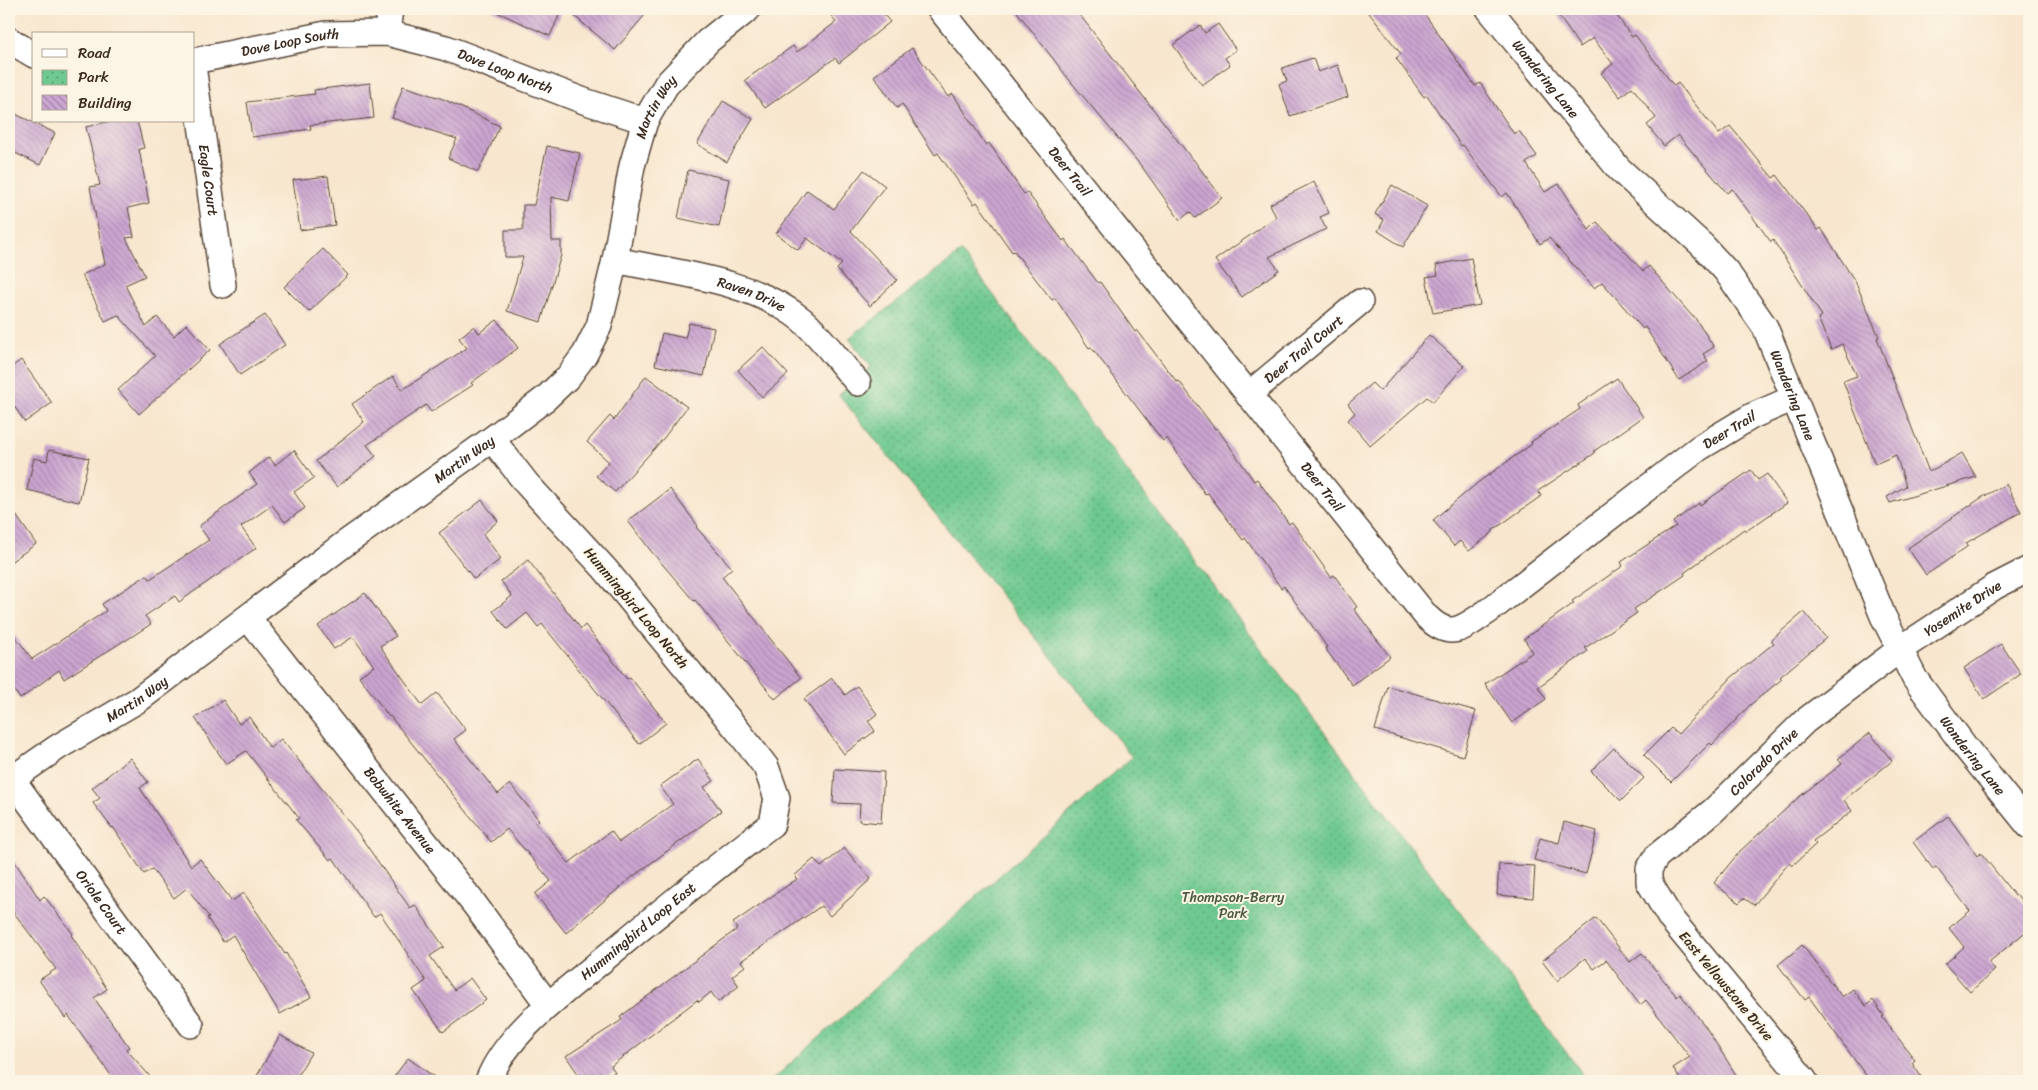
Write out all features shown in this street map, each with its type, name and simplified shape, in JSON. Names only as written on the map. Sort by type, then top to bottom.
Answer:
[{"type":"street","name":"Martin Way","points":[[11,780],[58,747],[138,700],[344,545],[492,439],[546,398],[568,377],[586,354],[599,326],[615,260],[632,166],[645,121],[666,85],[708,41],[748,9]]},
{"type":"street","name":"Deer Trail","points":[[940,9],[1426,616],[1435,625],[1446,631],[1461,628],[1488,612],[1699,448],[1752,416],[1794,398]]},
{"type":"street","name":"Wandering Lane","points":[[1489,9],[1619,168],[1702,245],[1726,271],[1765,327],[1883,616],[1899,650],[1921,687],[1966,748],[2029,826]]},
{"type":"street","name":"Dove Loop North","points":[[389,21],[446,48],[584,101],[645,121]]},
{"type":"street","name":"Dove Loop South","points":[[195,61],[389,21]]},
{"type":"street","points":[[9,40],[32,54]]},
{"type":"street","name":"Eagle Court","points":[[195,80],[223,285]]},
{"type":"street","name":"Raven Drive","points":[[615,260],[723,283],[767,298],[787,309],[803,322],[858,383]]},
{"type":"street","name":"Deer Trail Court","points":[[1248,395],[1360,302]]},
{"type":"street","name":"Hummingbird Loop North","points":[[492,439],[527,484],[604,569],[739,732],[766,767],[773,783]]},
{"type":"street","name":"Yosemite Drive","points":[[1899,650],[1994,586],[2029,569]]},
{"type":"street","name":"Bobwhite Avenue","points":[[248,618],[475,905],[548,1005]]},
{"type":"street","name":"Colorado Drive","points":[[1653,888],[1649,882],[1649,869],[1657,856],[1713,811],[1805,721],[1899,650]]},
{"type":"street","name":"Oriole Court","points":[[11,780],[191,1025]]},
{"type":"street","name":"Hummingbird Loop East","points":[[488,1081],[492,1070],[508,1046],[548,1005],[673,900],[772,824],[777,798],[773,783]]},
{"type":"street","name":"East Yellowstone Drive","points":[[1653,888],[1670,919],[1805,1081]]},
{"type":"green space","name":"Thompson-Berry Park","points":[[961,252],[1588,1081],[771,1081],[1132,757],[839,395],[871,367],[849,338]]},
{"type":"building","points":[[490,9],[562,9],[550,36]]},
{"type":"building","points":[[566,9],[650,9],[615,50]]},
{"type":"building","points":[[826,9],[879,9],[890,22],[839,63],[835,58],[765,108],[745,80],[793,46],[797,52],[836,22]]},
{"type":"building","points":[[1015,9],[1075,9],[1222,198],[1195,218],[1190,212],[1180,220],[1142,167],[1067,77]]},
{"type":"building","points":[[1366,9],[1421,9],[1475,86],[1480,83],[1514,134],[1519,131],[1537,156],[1526,163],[1545,192],[1559,184],[1589,230],[1597,222],[1643,271],[1649,266],[1693,315],[1714,347],[1703,354],[1708,361],[1679,380],[1645,327],[1643,329],[1602,282],[1594,288],[1549,238],[1540,244],[1507,193],[1502,197],[1463,145],[1461,146],[1427,95],[1424,97],[1396,58],[1401,54]]},
{"type":"building","points":[[1554,9],[1612,9],[1632,37],[1635,35],[1674,86],[1678,83],[1719,134],[1730,126],[1773,178],[1777,175],[1818,230],[1821,228],[1856,283],[1879,337],[1877,338],[1929,472],[1962,453],[1976,477],[1890,503],[1887,497],[1906,486],[1896,455],[1875,464],[1843,381],[1857,376],[1842,344],[1831,349],[1818,318],[1822,316],[1773,240],[1771,242],[1732,189],[1727,193],[1678,135],[1664,146],[1647,125],[1656,118],[1632,87],[1620,97],[1601,73],[1613,64],[1593,38],[1580,47]]},
{"type":"building","points":[[1218,24],[1236,50],[1225,58],[1230,65],[1202,85],[1173,45],[1200,25],[1205,33]]},
{"type":"building","points":[[912,48],[948,97],[953,94],[986,145],[989,143],[1024,194],[1027,192],[1063,241],[1065,239],[1098,283],[1100,282],[1135,332],[1137,330],[1215,429],[1217,428],[1254,481],[1257,479],[1289,524],[1292,522],[1331,577],[1334,575],[1357,607],[1354,609],[1390,657],[1352,685],[1284,586],[1281,588],[1245,538],[1243,540],[1208,493],[1205,494],[1167,438],[1163,441],[1091,347],[1089,348],[1055,298],[1052,300],[1014,251],[1012,252],[977,202],[974,204],[938,153],[935,155],[902,104],[897,108],[874,76]]},
{"type":"building","points":[[1313,58],[1318,72],[1338,65],[1348,97],[1290,116],[1279,84],[1287,81],[1282,68]]},
{"type":"building","points":[[370,83],[374,118],[310,125],[311,129],[252,137],[247,102],[315,94],[314,90]]},
{"type":"building","points":[[403,86],[443,99],[500,126],[478,172],[448,158],[457,139],[392,118]]},
{"type":"building","points":[[723,101],[753,119],[727,162],[697,144]]},
{"type":"building","points":[[9,111],[55,133],[40,165],[9,150]]},
{"type":"building","points":[[106,122],[137,122],[144,148],[139,149],[149,203],[128,208],[134,237],[126,238],[145,276],[125,285],[146,327],[157,317],[174,336],[186,324],[210,350],[139,414],[118,390],[155,356],[118,315],[105,321],[82,275],[105,264],[90,187],[100,185],[86,127]]},
{"type":"building","points":[[547,146],[580,153],[569,201],[551,197],[552,241],[561,241],[561,255],[541,322],[507,311],[523,257],[505,257],[505,230],[523,230],[523,205],[534,205]]},
{"type":"building","points":[[688,170],[729,179],[719,227],[678,218]]},
{"type":"building","points":[[864,170],[885,186],[851,231],[897,280],[870,306],[837,269],[842,264],[807,238],[798,250],[776,234],[807,190],[834,209]]},
{"type":"building","points":[[328,176],[335,225],[300,230],[293,180]]},
{"type":"building","points":[[1314,182],[1329,213],[1320,217],[1326,229],[1269,257],[1279,270],[1242,297],[1215,260],[1276,217],[1270,204]]},
{"type":"building","points":[[1392,185],[1427,206],[1403,247],[1378,231],[1384,220],[1375,214]]},
{"type":"building","points":[[323,249],[348,275],[309,312],[284,287]]},
{"type":"building","points":[[1471,258],[1480,305],[1433,313],[1426,277],[1438,275],[1436,265]]},
{"type":"building","points":[[265,315],[285,345],[240,375],[220,344]]},
{"type":"building","points":[[497,320],[518,348],[471,383],[473,385],[431,412],[426,405],[367,445],[376,456],[337,487],[316,461],[364,422],[352,404],[393,376],[402,390],[467,348],[459,338],[474,326],[479,333]]},
{"type":"building","points":[[689,323],[714,328],[704,376],[655,365],[662,333],[685,338]]},
{"type":"building","points":[[1429,335],[1464,366],[1433,402],[1427,397],[1370,446],[1348,420],[1355,413],[1348,404],[1372,383],[1380,391]]},
{"type":"building","points":[[763,347],[788,374],[762,397],[738,370]]},
{"type":"building","points":[[21,360],[52,403],[25,422],[9,399],[9,369]]},
{"type":"building","points":[[646,376],[687,407],[663,439],[615,492],[596,476],[609,462],[587,442],[610,416],[614,420]]},
{"type":"building","points":[[1617,378],[1643,417],[1594,451],[1595,453],[1538,491],[1541,496],[1492,531],[1469,551],[1460,541],[1454,546],[1433,520],[1480,481],[1532,444],[1531,442],[1580,409],[1578,405]]},
{"type":"building","points":[[49,450],[89,458],[79,502],[27,490],[34,458],[47,461]]},
{"type":"building","points":[[294,450],[314,478],[294,492],[305,508],[285,522],[272,505],[241,527],[256,548],[179,602],[175,596],[145,616],[151,624],[125,641],[64,679],[59,670],[20,699],[9,683],[9,628],[32,659],[106,611],[102,604],[147,575],[150,579],[209,540],[199,526],[257,484],[249,473],[269,457],[275,465]]},
{"type":"building","points":[[1751,470],[1758,480],[1767,474],[1787,503],[1746,531],[1744,529],[1684,573],[1685,575],[1634,609],[1637,613],[1585,648],[1588,651],[1538,687],[1546,699],[1512,723],[1485,684],[1533,652],[1524,639],[1574,603],[1572,601],[1623,566],[1621,562],[1676,526],[1673,522]]},
{"type":"building","points":[[2006,484],[2021,512],[1966,543],[1968,546],[1926,575],[1908,548],[1981,498]]},
{"type":"building","points":[[670,489],[698,526],[696,527],[732,568],[722,577],[801,678],[775,699],[628,521]]},
{"type":"building","points":[[482,500],[498,521],[483,534],[501,559],[474,579],[439,533]]},
{"type":"building","points":[[9,505],[36,544],[9,563]]},
{"type":"building","points":[[528,560],[581,629],[585,625],[627,679],[630,677],[666,723],[639,744],[542,624],[538,627],[527,613],[507,629],[493,611],[512,596],[501,581]]},
{"type":"building","points":[[365,593],[396,636],[380,646],[422,705],[437,693],[466,730],[454,739],[498,794],[510,784],[539,820],[536,823],[569,863],[611,831],[619,842],[673,804],[660,786],[698,759],[714,781],[704,787],[721,811],[631,878],[566,933],[535,894],[551,881],[507,829],[491,842],[389,717],[359,676],[374,666],[353,637],[334,649],[318,626]]},
{"type":"building","points":[[1804,612],[1826,638],[1780,677],[1782,679],[1750,705],[1712,745],[1710,743],[1671,782],[1644,755],[1671,728],[1678,734],[1731,678],[1774,643],[1771,640]]},
{"type":"building","points":[[2001,644],[2021,674],[1984,699],[1964,668]]},
{"type":"building","points":[[832,678],[845,695],[857,686],[877,714],[868,721],[875,731],[844,754],[804,699]]},
{"type":"building","points":[[1388,686],[1476,711],[1463,756],[1375,730]]},
{"type":"building","points":[[223,700],[239,724],[249,717],[270,748],[281,739],[358,833],[410,908],[415,905],[444,947],[430,956],[454,990],[470,978],[486,1000],[443,1032],[413,990],[426,981],[380,913],[374,917],[333,858],[330,860],[296,820],[299,818],[246,751],[226,764],[195,718]]},
{"type":"building","points":[[1870,733],[1892,761],[1844,800],[1852,811],[1813,841],[1816,844],[1792,866],[1789,863],[1754,905],[1744,898],[1739,903],[1714,883],[1740,851],[1799,797],[1842,764],[1838,759]]},
{"type":"building","points":[[1614,748],[1644,778],[1621,801],[1591,771]]},
{"type":"building","points":[[130,758],[148,782],[140,788],[191,866],[200,859],[232,901],[244,893],[286,953],[311,997],[280,1014],[233,935],[223,942],[207,918],[209,917],[187,888],[174,898],[152,869],[144,874],[113,827],[93,803],[100,798],[92,788]]},
{"type":"building","points":[[835,769],[884,772],[881,823],[859,821],[860,804],[833,803]]},
{"type":"building","points":[[1948,816],[1977,856],[1981,853],[2015,896],[2017,895],[2029,910],[2029,929],[1989,962],[1995,970],[1970,992],[1945,964],[1964,947],[1949,928],[1970,911],[1936,867],[1933,869],[1913,842]]},
{"type":"building","points":[[1564,822],[1597,831],[1586,874],[1534,860],[1540,838],[1559,843]]},
{"type":"building","points":[[844,848],[871,879],[830,916],[821,906],[741,961],[745,966],[732,976],[739,986],[718,1002],[711,992],[699,1002],[697,1000],[611,1066],[615,1072],[601,1081],[583,1081],[566,1056],[622,1020],[620,1017],[737,929],[733,923],[797,879],[794,876],[814,859],[821,867]]},
{"type":"building","points":[[9,853],[40,900],[44,896],[73,934],[71,935],[107,989],[94,998],[129,1047],[126,1049],[154,1081],[115,1081],[68,1015],[65,1018],[39,980],[56,969],[9,906]]},
{"type":"building","points":[[1499,864],[1535,866],[1533,898],[1497,895]]},
{"type":"building","points":[[1596,918],[1630,962],[1642,953],[1677,997],[1680,994],[1705,1026],[1740,1081],[1681,1081],[1673,1068],[1690,1057],[1646,1000],[1640,1005],[1606,960],[1594,969],[1585,958],[1557,981],[1542,961]]},
{"type":"building","points":[[1802,945],[1842,997],[1853,989],[1866,1006],[1873,1000],[1884,1016],[1882,1017],[1915,1060],[1912,1063],[1924,1081],[1870,1081],[1809,997],[1805,1000],[1778,965]]},
{"type":"building","points":[[280,1035],[311,1053],[294,1081],[254,1081]]},
{"type":"building","points":[[408,1058],[440,1081],[391,1081]]}]
